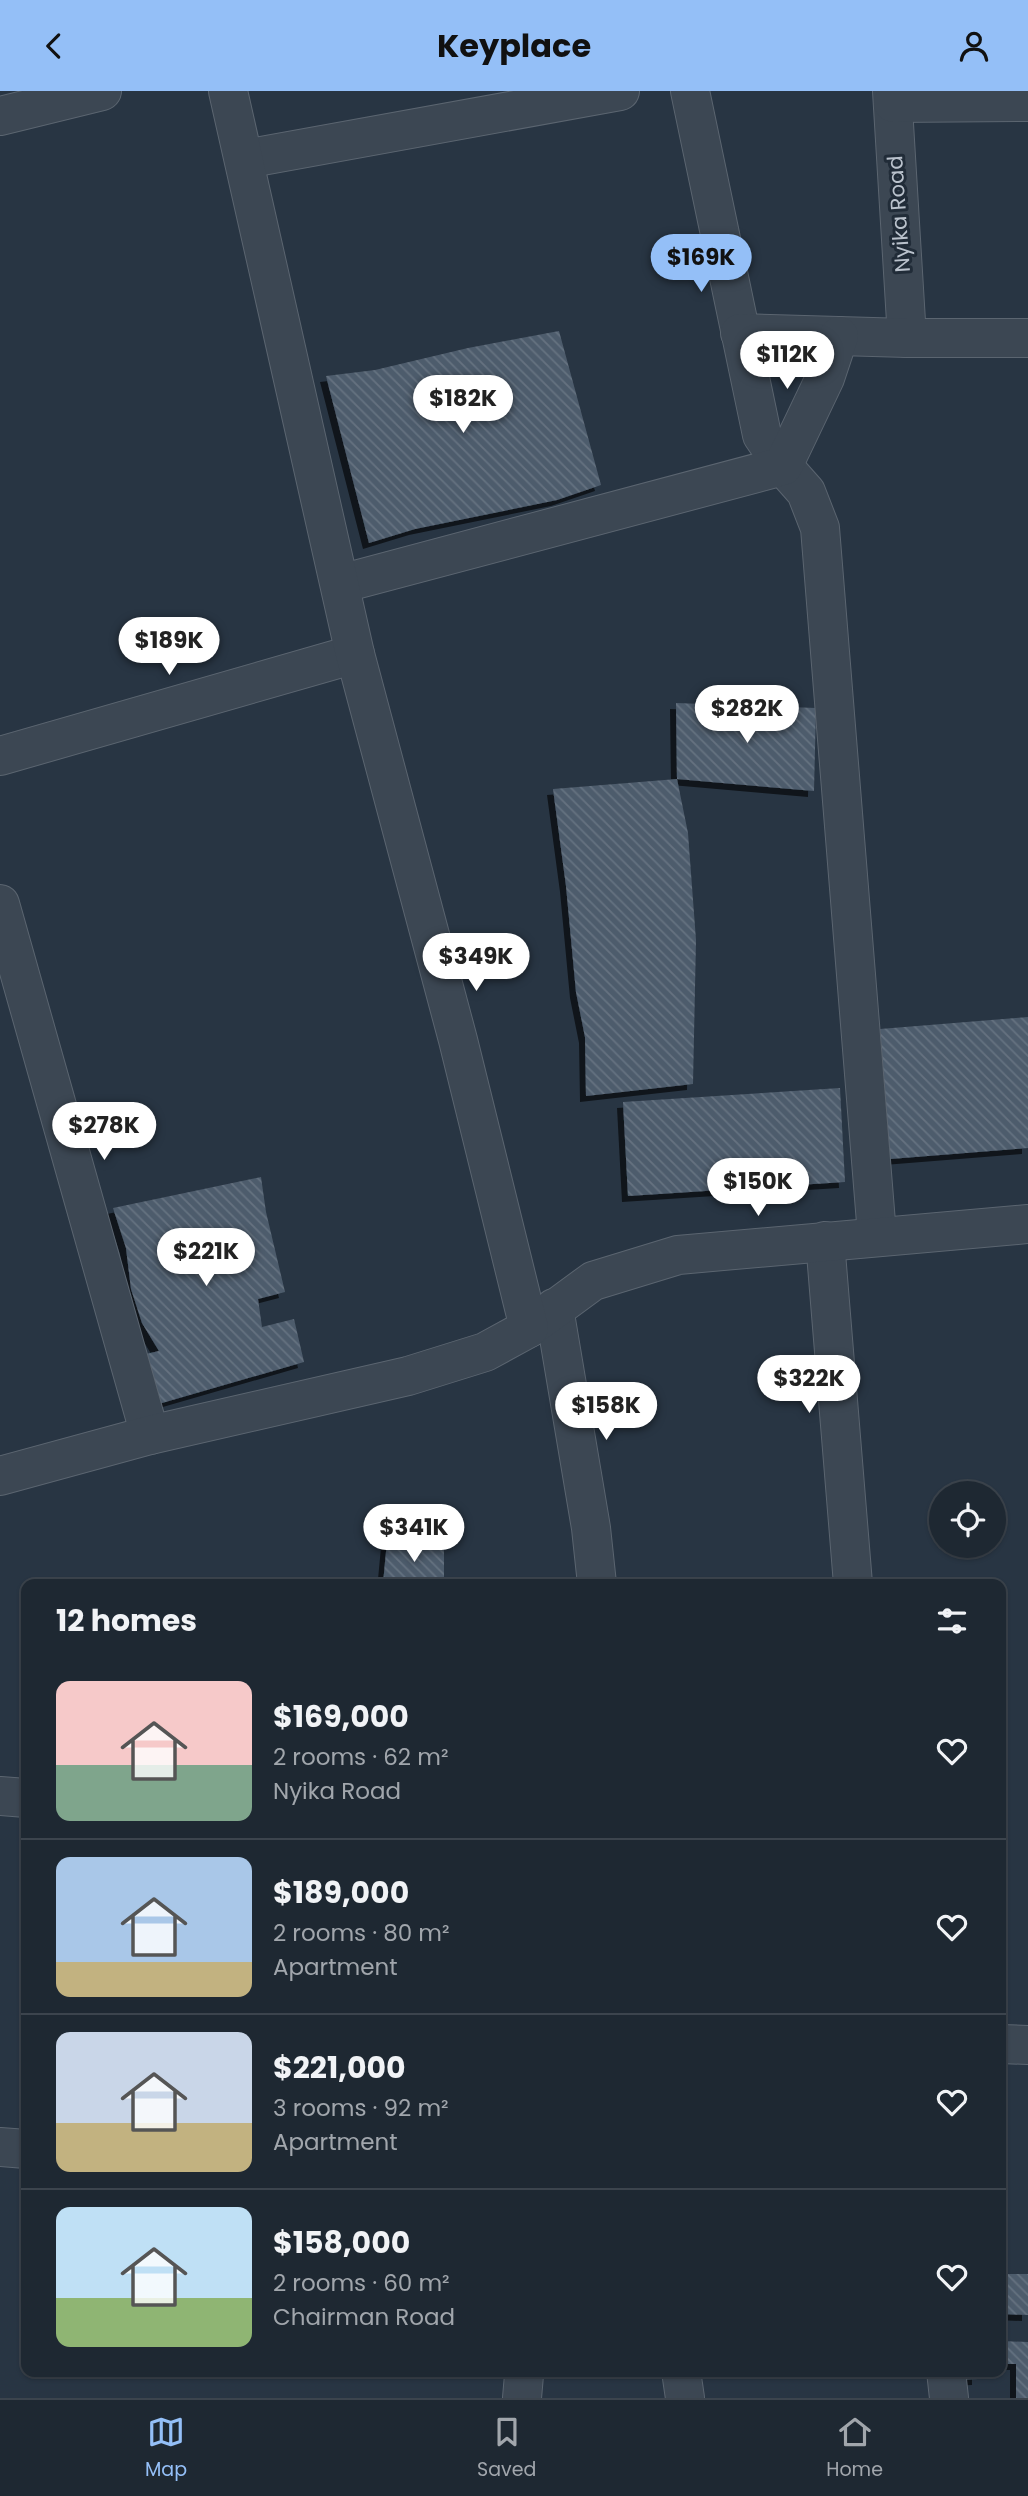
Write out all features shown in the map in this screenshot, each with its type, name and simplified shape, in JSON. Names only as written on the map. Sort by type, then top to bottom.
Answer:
[{"type":"street","points":[[0,116],[102,91]]},
{"type":"street","points":[[228,91],[355,654],[458,1040],[541,1318],[590,1528],[596,1579]]},
{"type":"street","points":[[245,159],[620,91]]},
{"type":"street","points":[[690,91],[762,435],[783,466],[806,492],[820,528],[877,1235]]},
{"type":"street","points":[[892,97],[1028,102]]},
{"type":"street","name":"Nyika Road","points":[[892,97],[907,338]]},
{"type":"street","points":[[740,333],[907,338],[1028,338]]},
{"type":"street","points":[[340,584],[783,466],[825,378],[839,336]]},
{"type":"street","points":[[0,756],[355,654]]},
{"type":"street","points":[[0,904],[150,1436]]},
{"type":"street","points":[[0,1476],[150,1436],[408,1376],[485,1352],[541,1318],[593,1281],[678,1255],[1028,1223]]},
{"type":"street","points":[[825,1241],[853,1579]]},
{"type":"street","points":[[0,1796],[21,1798]]},
{"type":"street","points":[[1006,2044],[1028,2045]]},
{"type":"street","points":[[0,2147],[21,2149]]},
{"type":"street","points":[[682,2377],[685,2398]]},
{"type":"street","points":[[947,2377],[949,2398]]},
{"type":"building","points":[[559,331],[601,485],[557,500],[415,529],[369,543],[326,376],[375,370],[468,348]]},
{"type":"building","points":[[676,703],[816,708],[814,791],[677,779]]},
{"type":"building","points":[[677,779],[688,833],[696,940],[693,1084],[586,1096],[585,1037],[576,992],[553,789]]},
{"type":"building","points":[[1028,1017],[1028,1148],[890,1159],[880,1029]]},
{"type":"building","points":[[840,1088],[845,1182],[628,1196],[623,1102]]},
{"type":"building","points":[[261,1177],[266,1212],[285,1292],[258,1299],[262,1327],[294,1319],[304,1362],[155,1405],[142,1355],[159,1351],[142,1323],[131,1289],[126,1248],[113,1208]]},
{"type":"building","points":[[387,1541],[444,1547],[444,1579],[383,1579]]},
{"type":"building","points":[[1006,2274],[1028,2274],[1028,2315],[1006,2314]]},
{"type":"building","points":[[1006,2341],[1028,2342],[1028,2398],[1016,2398],[1016,2364],[1006,2364]]},
{"type":"building","points":[[955,2377],[978,2377],[978,2379],[955,2380]]}]
